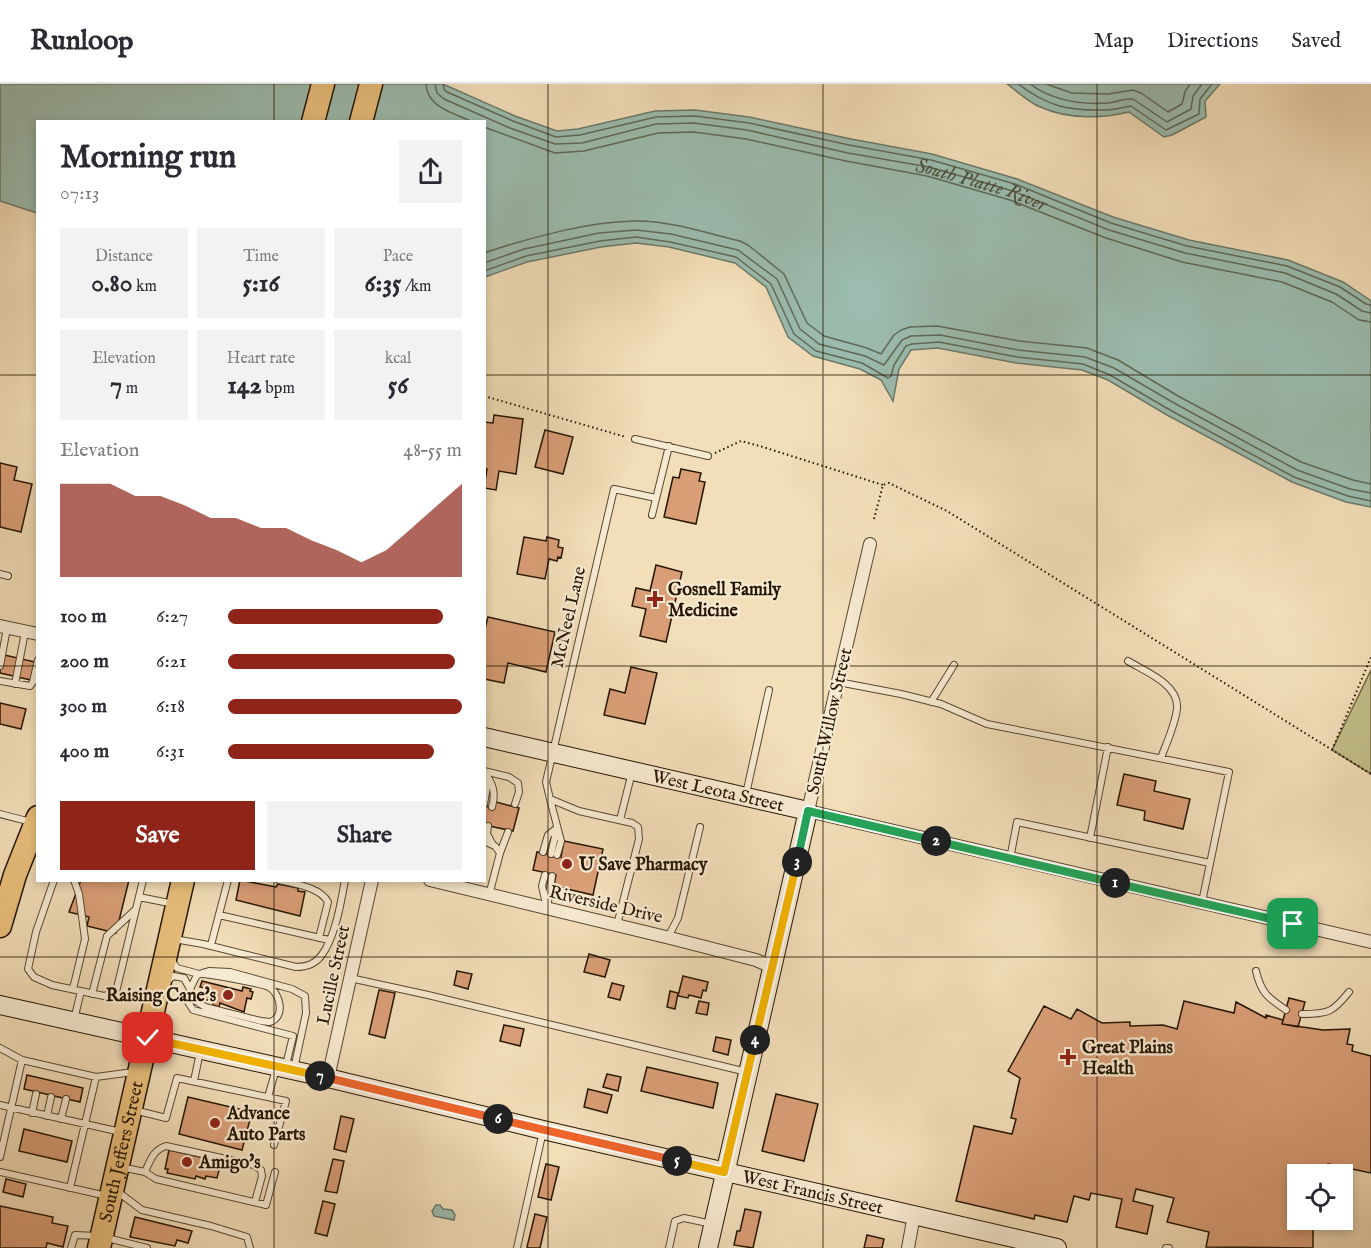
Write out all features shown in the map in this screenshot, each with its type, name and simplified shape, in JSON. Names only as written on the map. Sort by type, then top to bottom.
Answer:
[{"type":"highway","points":[[314,120],[323,84]]},
{"type":"highway","points":[[362,120],[371,84]]},
{"type":"highway","points":[[1,914],[34,831]]},
{"type":"highway","name":"South Jeffers Street","points":[[100,1242],[183,882]]},
{"type":"street","name":"South Willow Street","points":[[708,1248],[870,544]]},
{"type":"street","points":[[4,627],[31,633]]},
{"type":"street","name":"West Leota Street","points":[[486,737],[1371,942]]},
{"type":"street","name":"Lucille Street","points":[[328,1078],[372,882]]},
{"type":"street","name":"Riverside Drive","points":[[438,882],[756,960],[772,967]]},
{"type":"street","name":"West Francis Street","points":[[0,1005],[285,1068],[1057,1248]]},
{"type":"street","points":[[908,1248],[914,1215]]},
{"type":"lane","points":[[634,439],[708,456]]},
{"type":"lane","points":[[652,515],[669,446]]},
{"type":"lane","name":"McNeel Lane","points":[[557,828],[548,835],[550,854],[561,841],[546,782],[614,489],[656,498]]},
{"type":"lane","points":[[0,574],[8,576]]},
{"type":"lane","points":[[0,666],[4,627]]},
{"type":"lane","points":[[15,684],[31,633]]},
{"type":"lane","points":[[1128,661],[1164,683],[1176,698],[1177,709],[1161,758]]},
{"type":"lane","points":[[931,702],[954,665]]},
{"type":"lane","points":[[0,681],[30,686],[36,669]]},
{"type":"lane","points":[[838,682],[931,702],[987,724],[1229,772],[1202,902]]},
{"type":"lane","points":[[746,798],[769,690]]},
{"type":"lane","points":[[1090,838],[1108,747]]},
{"type":"lane","points":[[620,820],[632,771]]},
{"type":"lane","points":[[486,772],[509,777],[518,783],[519,792],[515,804]]},
{"type":"lane","points":[[486,774],[493,782],[492,807]]},
{"type":"lane","points":[[486,776],[488,781],[486,792]]},
{"type":"lane","points":[[550,799],[579,811],[632,823],[638,827],[639,838],[617,925]]},
{"type":"lane","points":[[0,814],[34,831]]},
{"type":"lane","points":[[1011,859],[1017,822],[1210,863]]},
{"type":"lane","points":[[488,826],[487,834],[500,853]]},
{"type":"lane","points":[[668,938],[678,918],[700,827]]},
{"type":"lane","points":[[489,895],[508,832]]},
{"type":"lane","points":[[486,842],[493,844]]},
{"type":"lane","points":[[545,874],[547,909],[542,886],[545,874]]},
{"type":"lane","points":[[53,882],[36,932],[28,969],[34,977],[52,985],[104,996],[116,992],[143,882]]},
{"type":"lane","points":[[73,989],[85,939],[79,894],[75,882]]},
{"type":"lane","points":[[211,945],[227,882]]},
{"type":"lane","points":[[287,882],[308,887],[325,897],[328,902],[319,938]]},
{"type":"lane","points":[[159,990],[173,976],[184,978],[196,1001],[205,1007],[270,1022],[276,1018],[280,1008],[278,996],[269,987],[177,968],[169,944],[211,945],[296,967],[306,966],[321,958],[339,909],[345,882]]},
{"type":"lane","points":[[139,897],[177,905]]},
{"type":"lane","points":[[92,994],[107,936],[136,909]]},
{"type":"lane","points":[[219,915],[329,940]]},
{"type":"lane","points":[[268,1097],[302,1032],[306,1013],[305,996],[292,988],[230,972],[209,971],[199,974],[190,989],[188,1002],[193,1010],[293,1036],[302,1032]]},
{"type":"lane","points":[[1256,972],[1260,989],[1286,1010]]},
{"type":"lane","points":[[350,978],[428,994],[747,1072]]},
{"type":"lane","points":[[74,1021],[81,991]]},
{"type":"lane","points":[[1302,1014],[1317,1014],[1335,1010],[1349,992]]},
{"type":"lane","points":[[285,1068],[293,1036]]},
{"type":"lane","points":[[0,1048],[22,1060],[96,1077],[140,1071]]},
{"type":"lane","points":[[194,1081],[201,1050]]},
{"type":"lane","points":[[0,1157],[22,1060]]},
{"type":"lane","points":[[41,1074],[43,1065]]},
{"type":"lane","points":[[55,1078],[57,1068]]},
{"type":"lane","points":[[70,1081],[72,1071]]},
{"type":"lane","points":[[70,1188],[96,1077]]},
{"type":"lane","points":[[130,1110],[166,1118],[177,1078],[286,1101],[274,1145]]},
{"type":"lane","points":[[32,1113],[36,1094]]},
{"type":"lane","points":[[47,1116],[51,1097]]},
{"type":"lane","points":[[61,1119],[66,1100]]},
{"type":"lane","points":[[0,1106],[125,1133]]},
{"type":"lane","points":[[517,1248],[543,1130]]},
{"type":"lane","points":[[0,1172],[70,1188],[113,1183],[145,1172],[153,1156],[159,1149],[166,1146],[254,1165],[261,1170],[262,1176],[255,1202]]},
{"type":"lane","points":[[145,1172],[156,1179],[266,1205],[275,1172]]},
{"type":"lane","points":[[113,1183],[128,1201],[142,1210],[211,1226],[247,1238],[250,1248]]},
{"type":"lane","points":[[669,1248],[675,1221],[684,1218],[713,1224]]},
{"type":"lane","points":[[71,1248],[75,1234],[100,1242],[147,1248]]},
{"type":"path","points":[[486,397],[634,439]]},
{"type":"path","points":[[708,456],[741,441],[883,485],[889,483],[901,487],[947,511],[1371,774]]},
{"type":"path","points":[[874,519],[883,485]]},
{"type":"path","points":[[1332,750],[1371,657]]},
{"type":"shaded area","points":[[1371,670],[1371,774],[1332,750]]},
{"type":"water","name":"South Platte River","points":[[0,84],[443,84],[515,116],[557,131],[578,129],[655,111],[695,110],[749,117],[932,154],[1017,179],[1113,217],[1189,240],[1288,260],[1343,282],[1371,301],[1371,507],[1346,502],[1292,482],[1167,415],[1108,380],[1082,370],[1016,363],[938,348],[911,350],[899,369],[893,401],[881,380],[860,369],[813,356],[788,337],[766,287],[735,263],[669,247],[636,243],[601,247],[527,262],[486,277],[486,120],[36,120],[36,213],[0,201]]},
{"type":"water","points":[[1007,84],[1220,84],[1205,101],[1206,117],[1164,137],[1129,112],[1094,117],[1060,113],[1034,104]]},
{"type":"water","points":[[436,1205],[452,1210],[455,1215],[454,1220],[434,1216],[432,1211]]},
{"type":"building","points":[[494,415],[523,419],[516,474],[499,471],[496,490],[486,488],[486,422],[493,423]]},
{"type":"building","points":[[545,430],[573,437],[563,474],[535,467]]},
{"type":"building","points":[[0,463],[17,467],[14,480],[32,484],[21,532],[0,527]]},
{"type":"building","points":[[681,469],[701,473],[699,481],[705,482],[696,524],[664,517],[673,477],[679,478]]},
{"type":"building","points":[[524,537],[546,541],[547,537],[559,540],[558,547],[563,548],[561,558],[558,557],[557,561],[549,559],[545,579],[517,574]]},
{"type":"building","name":"Gosnell Family Medicine","points":[[656,565],[682,572],[666,642],[640,636],[646,609],[632,606],[636,588],[650,591]]},
{"type":"building","points":[[488,617],[555,632],[546,672],[508,663],[504,683],[486,679]]},
{"type":"building","points":[[0,654],[35,662],[31,680],[0,673]]},
{"type":"building","points":[[631,667],[657,673],[645,724],[604,715],[610,689],[625,693]]},
{"type":"building","points":[[0,703],[26,709],[21,729],[0,724]]},
{"type":"building","points":[[1124,774],[1156,781],[1154,791],[1190,799],[1183,829],[1144,820],[1145,811],[1117,805]]},
{"type":"building","points":[[496,802],[519,808],[513,831],[486,825],[486,806],[494,808]]},
{"type":"building","name":"U Save Pharmacy","points":[[564,841],[603,849],[593,895],[554,886],[556,875],[533,870],[537,852],[561,857]]},
{"type":"building","points":[[80,882],[129,882],[116,933],[87,926],[89,917],[69,912]]},
{"type":"building","points":[[240,882],[276,887],[278,884],[298,888],[298,891],[305,892],[300,916],[236,900]]},
{"type":"building","points":[[589,954],[610,960],[605,977],[584,972]]},
{"type":"building","points":[[457,971],[472,974],[468,989],[454,985]]},
{"type":"building","points":[[683,976],[708,982],[701,998],[689,995],[688,998],[678,996]]},
{"type":"building","name":"Raising Cane's","points":[[202,981],[242,991],[243,987],[251,989],[250,991],[253,992],[251,999],[247,998],[244,1012],[220,1003],[219,1007],[213,1005],[213,1001],[202,999],[205,988],[200,987]]},
{"type":"building","points":[[612,983],[624,986],[620,1000],[608,997]]},
{"type":"building","points":[[379,990],[395,993],[385,1038],[369,1034]]},
{"type":"building","points":[[670,991],[678,993],[675,1009],[667,1007]]},
{"type":"building","points":[[1289,998],[1305,1002],[1298,1027],[1282,1024]]},
{"type":"building","points":[[699,1001],[709,1003],[707,1015],[696,1013]]},
{"type":"building","points":[[1184,1001],[1234,1013],[1236,1002],[1266,1018],[1266,1015],[1283,1020],[1282,1024],[1323,1030],[1350,1029],[1347,1044],[1353,1045],[1352,1051],[1371,1056],[1371,1173],[1353,1169],[1353,1164],[1287,1164],[1287,1230],[1313,1230],[1313,1248],[1206,1247],[1209,1232],[1167,1222],[1174,1198],[1136,1189],[1133,1201],[1153,1206],[1147,1234],[1116,1227],[1122,1199],[1091,1193],[1089,1200],[1074,1196],[1067,1222],[1035,1215],[1034,1219],[956,1201],[974,1126],[1012,1134],[1016,1119],[1011,1118],[1020,1078],[1008,1071],[1044,1006],[1071,1019],[1077,1009],[1102,1023],[1130,1022],[1130,1026],[1163,1025],[1177,1029]]},
{"type":"building","points":[[504,1025],[524,1029],[520,1046],[500,1041]]},
{"type":"building","points":[[716,1037],[731,1040],[728,1055],[713,1051]]},
{"type":"building","points":[[647,1067],[718,1083],[713,1108],[641,1091]]},
{"type":"building","points":[[607,1074],[621,1077],[618,1091],[603,1087]]},
{"type":"building","points":[[27,1075],[83,1088],[80,1102],[24,1089]]},
{"type":"building","points":[[588,1089],[612,1095],[607,1113],[584,1107]]},
{"type":"building","points":[[776,1094],[818,1104],[804,1161],[762,1151]]},
{"type":"building","name":"Advance Auto Parts","points":[[188,1097],[252,1112],[242,1150],[179,1134]]},
{"type":"building","points":[[341,1116],[354,1119],[346,1152],[334,1149]]},
{"type":"building","points":[[24,1129],[72,1141],[67,1162],[19,1151]]},
{"type":"building","name":"Amigo's","points":[[169,1150],[209,1159],[207,1166],[220,1166],[217,1178],[206,1176],[205,1179],[196,1176],[195,1179],[167,1173],[168,1169],[165,1169]]},
{"type":"building","points":[[333,1159],[344,1161],[337,1193],[325,1191]]},
{"type":"building","points":[[546,1164],[559,1167],[551,1200],[538,1197]]},
{"type":"building","points":[[6,1179],[26,1184],[23,1197],[3,1192]]},
{"type":"building","points":[[323,1201],[335,1204],[327,1236],[315,1233]]},
{"type":"building","points":[[0,1206],[53,1217],[52,1223],[68,1226],[63,1247],[47,1243],[46,1248],[0,1248]]},
{"type":"building","points":[[745,1209],[761,1212],[753,1248],[734,1245]]},
{"type":"building","points":[[535,1214],[547,1217],[540,1248],[529,1248],[527,1247]]},
{"type":"building","points":[[135,1217],[192,1231],[188,1243],[177,1240],[175,1246],[130,1237]]},
{"type":"building","points":[[867,1235],[884,1239],[882,1248],[864,1248]]},
{"type":"place","name":"Gosnell Family Medicine","points":[[655,599]]},
{"type":"place","name":"U Save Pharmacy","points":[[567,864]]},
{"type":"place","name":"Raising Cane's","points":[[228,995]]},
{"type":"place","name":"Great Plains Health","points":[[1068,1057]]},
{"type":"place","name":"Advance Auto Parts","points":[[215,1123]]},
{"type":"place","name":"Amigo's","points":[[187,1162]]},
{"type":"route","points":[[148,1038],[328,1078],[724,1172],[808,811],[1293,924]]}]
